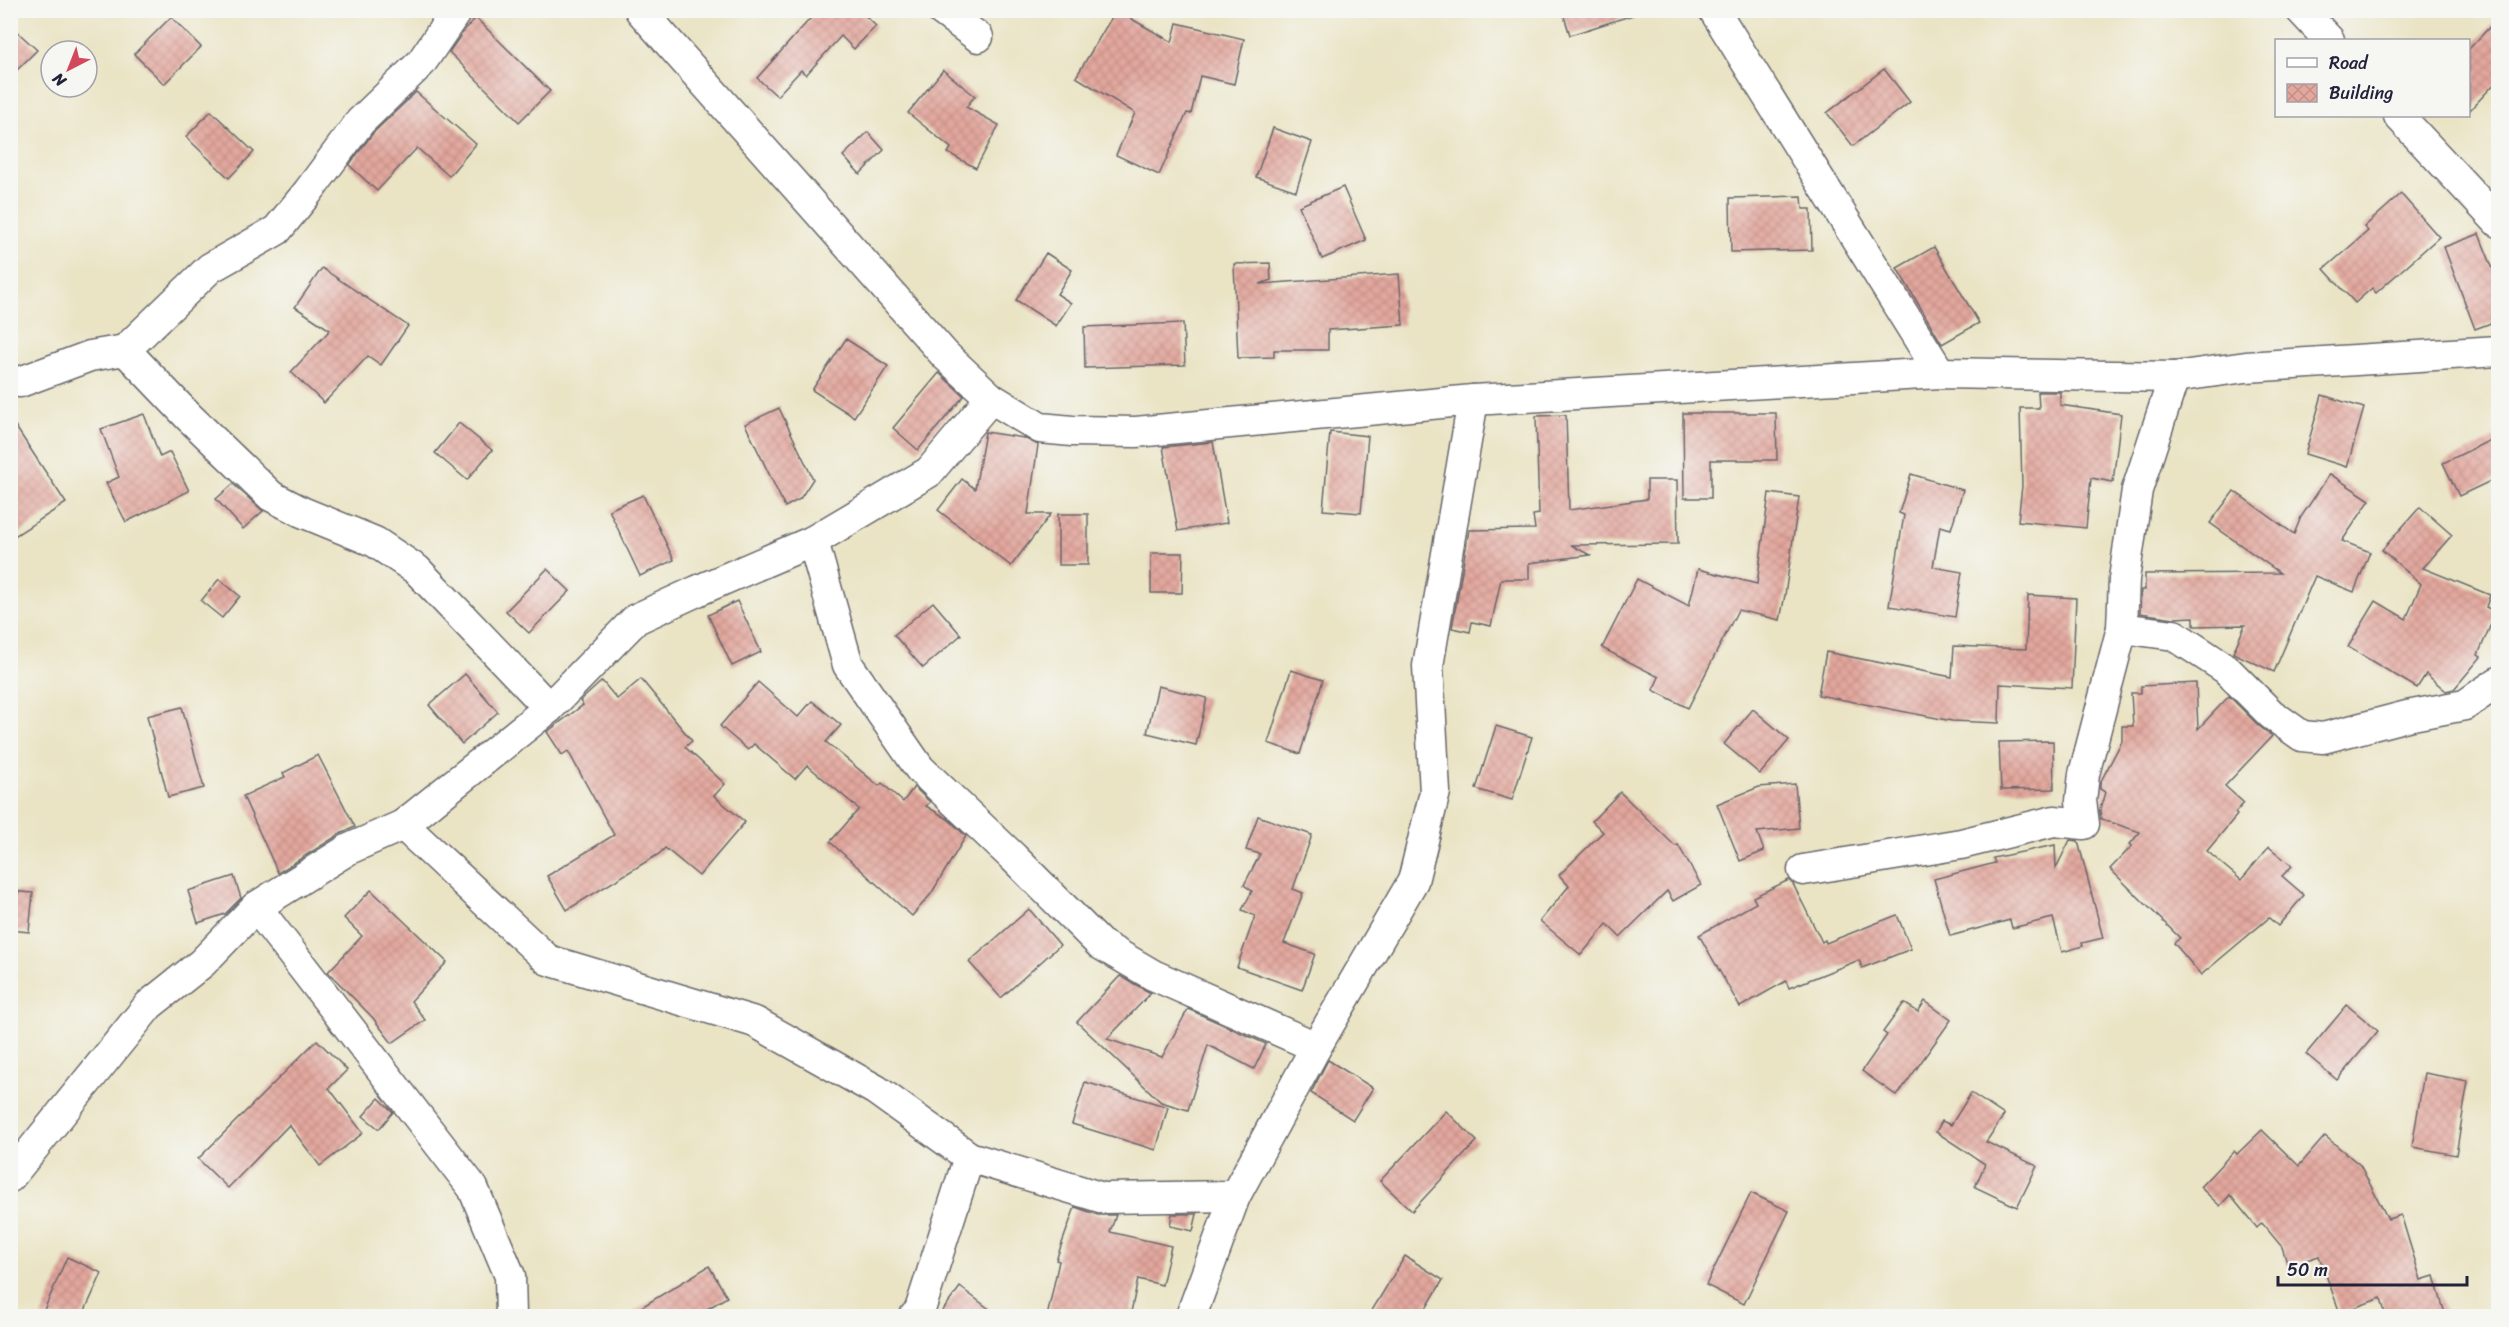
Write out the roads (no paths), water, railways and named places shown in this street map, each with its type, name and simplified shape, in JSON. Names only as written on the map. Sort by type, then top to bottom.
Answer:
[{"type":"street","points":[[10,380],[20,382],[90,356],[125,350],[210,268],[277,230],[360,122],[421,63],[458,10]]},
{"type":"street","points":[[941,10],[978,37]]},
{"type":"street","points":[[1714,10],[1940,373]]},
{"type":"street","points":[[2301,10],[2328,39]]},
{"type":"street","points":[[644,12],[945,355],[991,398],[1040,428],[1136,432],[1473,400],[1940,373],[2174,377],[2246,367],[2499,351]]},
{"type":"street","points":[[2400,117],[2495,209]]},
{"type":"street","points":[[125,350],[188,416],[271,496],[302,512],[375,542],[417,570],[549,708]]},
{"type":"street","points":[[1803,870],[1961,844],[2055,821],[2084,824],[2081,801],[2084,774],[2122,628],[2124,579],[2137,490],[2174,377]]},
{"type":"street","points":[[10,1178],[149,1005],[202,963],[256,907],[349,849],[402,825],[549,708],[636,619],[813,541],[929,472],[991,398]]},
{"type":"street","points":[[1191,1317],[1235,1196],[1316,1047],[1413,881],[1435,792],[1428,666],[1473,400]]},
{"type":"street","points":[[813,541],[848,665],[920,769],[1100,944],[1153,975],[1316,1047]]},
{"type":"street","points":[[2122,628],[2174,635],[2226,669],[2271,714],[2302,736],[2323,738],[2407,716],[2465,705],[2499,682]]},
{"type":"street","points":[[402,825],[548,960],[755,1022],[876,1090],[969,1156],[1103,1198],[1235,1196]]},
{"type":"street","points":[[256,907],[473,1188],[510,1276],[512,1317]]},
{"type":"street","points":[[915,1317],[919,1313],[969,1156]]}]
